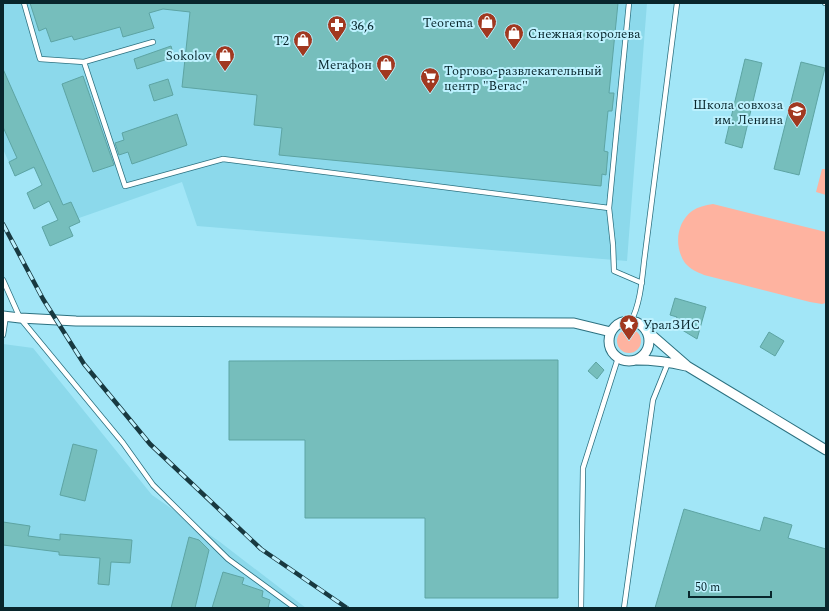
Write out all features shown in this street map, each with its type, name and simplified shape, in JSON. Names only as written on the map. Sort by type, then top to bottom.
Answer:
[{"type":"street","points":[[4,316],[76,321],[574,323],[611,332]]},
{"type":"street","points":[[687,366],[652,360],[630,361],[618,358],[614,354],[609,344],[611,332],[619,323],[625,321],[639,323],[687,366],[826,450]]},
{"type":"street","points":[[636,360],[643,356],[650,343],[648,332]]},
{"type":"lane","points":[[24,3],[40,59],[84,62],[153,42]]},
{"type":"lane","points":[[629,3],[609,208],[614,271],[642,284]]},
{"type":"lane","points":[[631,321],[635,315],[642,284],[677,3]]},
{"type":"lane","points":[[84,62],[125,186],[223,159],[609,208]]},
{"type":"lane","points":[[3,280],[20,318],[123,443],[153,485],[228,559],[295,608]]},
{"type":"lane","points":[[3,335],[4,316]]},
{"type":"lane","points":[[581,608],[583,468],[618,358]]},
{"type":"lane","points":[[624,608],[653,400],[668,362]]},
{"type":"shaded area","points":[[3,3],[647,3],[627,261],[197,226],[182,182],[79,218],[80,222],[69,227],[73,236],[50,246],[42,227],[58,220],[35,168],[15,176],[3,149]]},
{"type":"shaded area","points":[[822,169],[826,169],[826,195],[816,192]]},
{"type":"shaded area","points":[[713,204],[826,232],[826,303],[822,304],[810,302],[704,275],[689,267],[681,257],[679,250],[678,236],[680,229],[687,216],[692,211],[702,206]]},
{"type":"shaded area","points":[[629,329],[637,333],[641,341],[637,349],[629,353],[621,349],[617,341],[621,333]]},
{"type":"shaded area","points":[[3,344],[33,348],[152,495],[220,542],[306,608],[3,608]]},
{"type":"building","name":"Торгово-развлекательный центр \"Вегас\"","points":[[30,3],[618,3],[609,93],[614,93],[612,111],[608,111],[604,151],[608,152],[606,175],[602,174],[601,186],[279,155],[282,128],[254,125],[257,95],[182,87],[190,12],[163,9],[149,13],[154,28],[123,37],[120,27],[74,40],[72,36],[51,42],[46,28],[39,31]]},
{"type":"building","points":[[171,46],[174,57],[137,69],[134,59]]},
{"type":"building","points":[[745,59],[762,63],[742,148],[725,143]]},
{"type":"building","name":"Школа совхоза им. Ленина","points":[[801,62],[825,68],[799,175],[774,169]]},
{"type":"building","points":[[3,69],[63,205],[71,202],[80,222],[69,227],[73,236],[50,246],[42,227],[58,220],[49,201],[34,209],[27,193],[42,185],[34,167],[15,176],[9,162],[17,158],[3,127]]},
{"type":"building","points":[[83,76],[114,165],[93,172],[62,84]]},
{"type":"building","points":[[168,79],[173,95],[154,101],[149,85]]},
{"type":"building","points":[[177,114],[187,145],[132,164],[128,152],[119,155],[115,143],[124,140],[122,133]]},
{"type":"building","points":[[675,298],[706,307],[697,339],[674,325],[677,317],[670,315]]},
{"type":"building","points":[[769,332],[784,341],[775,356],[760,347]]},
{"type":"building","points":[[558,360],[558,598],[425,598],[425,518],[305,518],[305,440],[229,440],[229,361]]},
{"type":"building","points":[[596,362],[604,370],[597,379],[588,371]]},
{"type":"building","points":[[73,444],[97,450],[85,501],[60,495]]},
{"type":"building","points":[[684,509],[760,531],[764,517],[792,525],[788,538],[826,549],[826,608],[655,608]]},
{"type":"building","points":[[3,522],[30,526],[28,536],[60,540],[60,534],[132,540],[130,563],[111,562],[109,585],[98,584],[100,558],[59,555],[59,552],[3,545]]},
{"type":"building","points":[[189,537],[199,540],[209,550],[195,608],[171,608]]},
{"type":"building","points":[[223,572],[244,578],[242,584],[263,591],[262,597],[270,600],[268,608],[212,608]]},
{"type":"railway","points":[[3,224],[43,299],[84,364],[150,444],[261,549],[347,608]]},
{"type":"place","name":"Teorema","points":[[487,39]]},
{"type":"place","name":"36,6","points":[[337,42]]},
{"type":"place","name":"Снежная королева","points":[[514,50]]},
{"type":"place","name":"T2","points":[[303,57]]},
{"type":"place","name":"Sokolov","points":[[225,72]]},
{"type":"place","name":"Мегафон","points":[[386,81]]},
{"type":"place","name":"Торгово-развлекательный центр \"Вегас\"","points":[[430,94]]},
{"type":"place","name":"Школа совхоза им. Ленина","points":[[797,128]]},
{"type":"place","name":"УралЗИС","points":[[629,341]]}]
